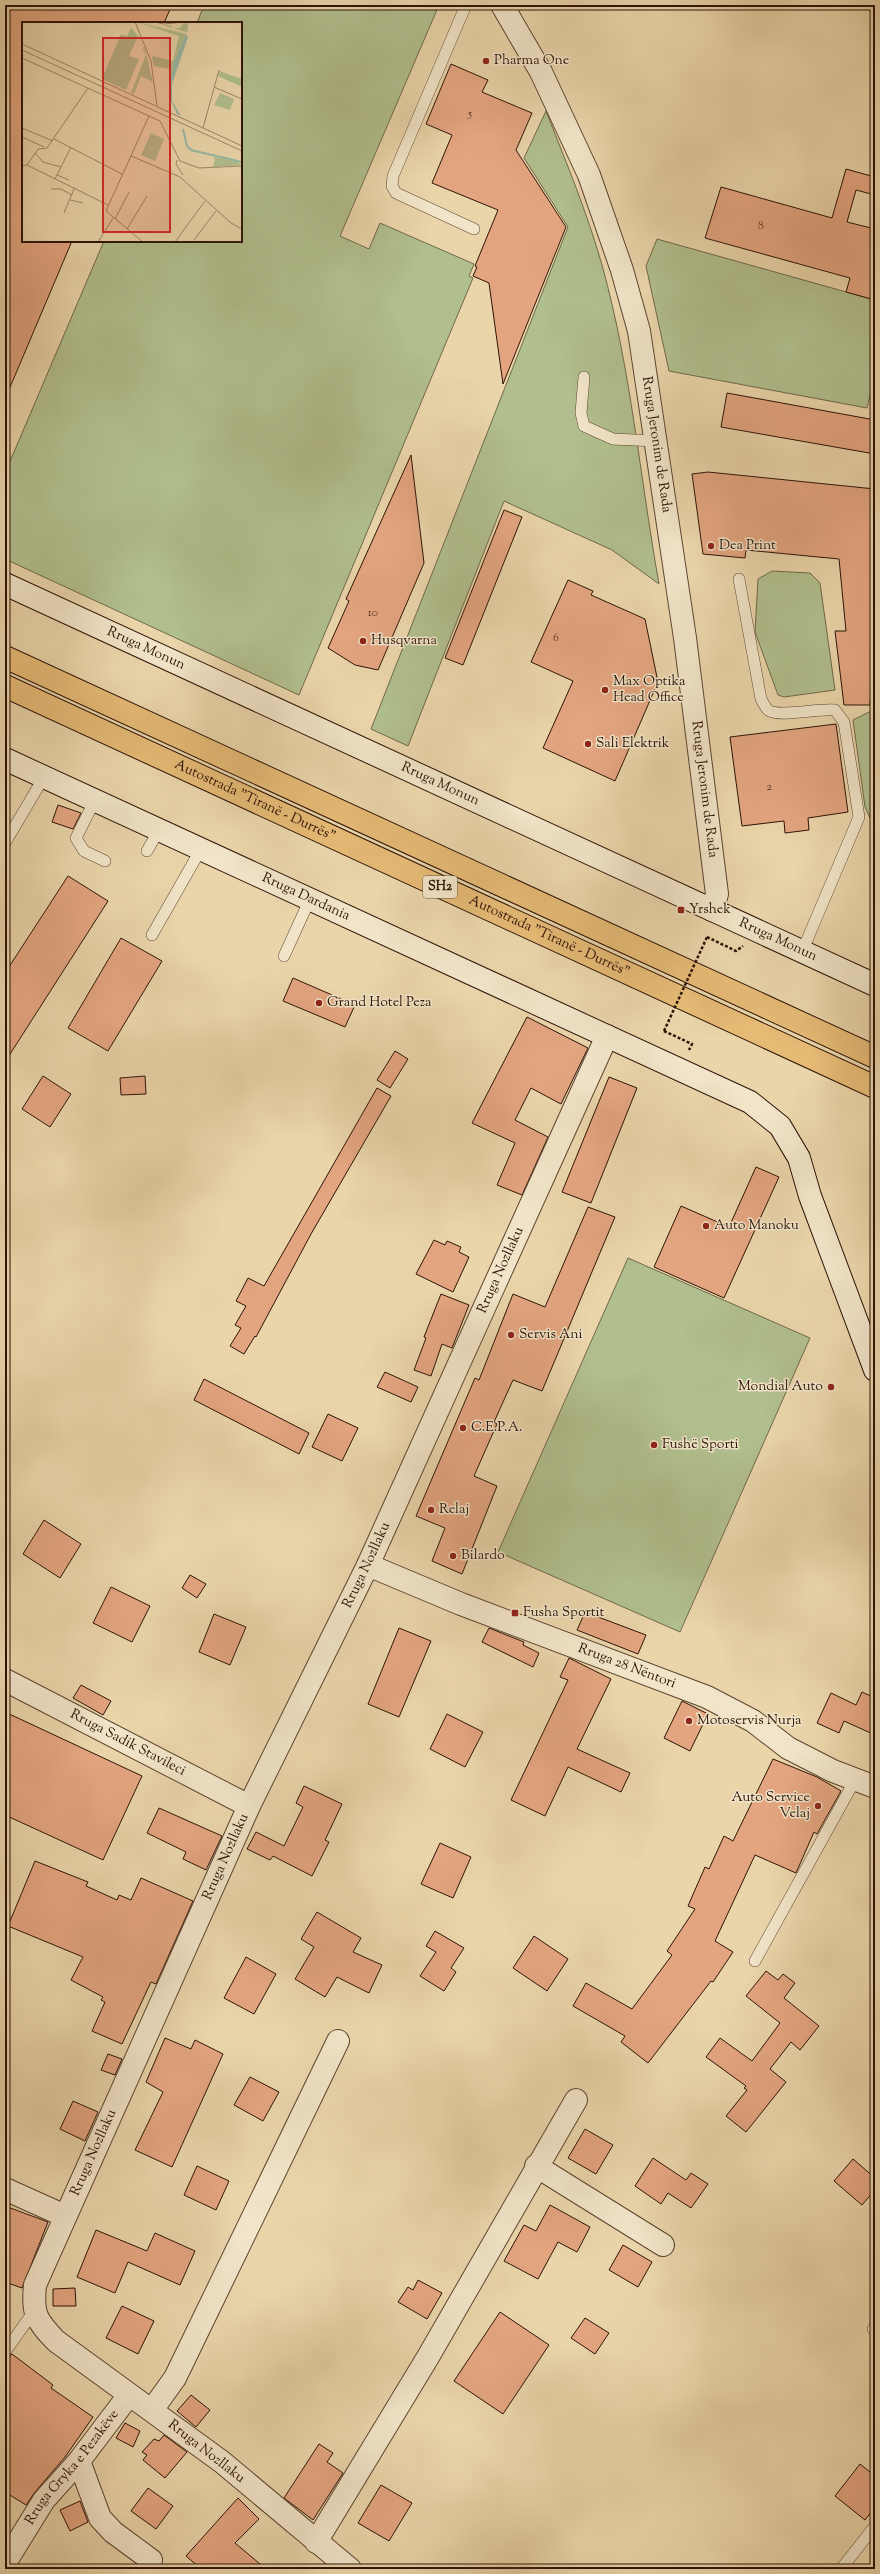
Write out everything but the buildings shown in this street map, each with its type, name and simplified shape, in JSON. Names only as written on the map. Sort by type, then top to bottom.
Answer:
[{"type":"highway","name":"Autostrada \"Tiranë - Durrës\"","points":[[5,657],[875,1057]]},
{"type":"highway","name":"Autostrada \"Tiranë - Durrës\"","points":[[5,686],[875,1087]]},
{"type":"street","name":"Rruga Jeronim de Rada","points":[[502,5],[523,37],[592,182],[638,324],[645,357],[685,638],[717,894],[712,910]]},
{"type":"street","name":"Rruga Monun","points":[[5,584],[875,985]]},
{"type":"street","name":"Rruga Dardania","points":[[5,759],[750,1102],[780,1126],[799,1158],[810,1196],[875,1370]]},
{"type":"street","name":"Rruga Nozllaku","points":[[350,2569],[222,2462],[56,2341],[40,2324],[34,2311],[35,2285],[249,1806],[368,1564],[607,1036]]},
{"type":"street","name":"Rruga 28 Nëntori","points":[[368,1564],[434,1593],[707,1697],[753,1721],[788,1748],[865,1784]]},
{"type":"street","name":"Rruga Sadik Stavileci","points":[[5,1680],[249,1806]]},
{"type":"street","points":[[152,2410],[175,2378],[338,2041]]},
{"type":"street","points":[[316,2542],[424,2364],[536,2166],[576,2100]]},
{"type":"street","points":[[536,2166],[663,2245]]},
{"type":"street","points":[[5,2189],[65,2216]]},
{"type":"street","name":"Rruga Gryka e Pezakëve","points":[[5,2563],[44,2500],[79,2462],[129,2395]]},
{"type":"street","points":[[79,2462],[100,2518],[113,2532],[151,2560]]},
{"type":"lane","points":[[466,5],[396,169],[392,186],[396,193],[474,229]]},
{"type":"lane","points":[[584,378],[581,413],[584,426],[613,439],[656,442]]},
{"type":"lane","points":[[739,579],[762,699],[768,710],[777,713],[823,708],[835,710],[844,722],[859,817],[802,952]]},
{"type":"lane","points":[[5,843],[44,777]]},
{"type":"lane","points":[[95,800],[76,838],[84,851],[105,861]]},
{"type":"lane","points":[[147,851],[159,830]]},
{"type":"lane","points":[[152,935],[201,849]]},
{"type":"lane","points":[[284,956],[310,899]]},
{"type":"lane","points":[[755,1961],[865,1784]]},
{"type":"lane","points":[[5,2352],[34,2311]]},
{"type":"lane","points":[[841,2569],[875,2526]]},
{"type":"path","points":[[692,1044],[664,1031],[707,937],[736,951]]},
{"type":"green space","points":[[204,5],[439,5],[340,236],[369,249],[380,223],[474,264],[469,276],[473,278],[299,695],[5,559],[5,473],[104,242],[242,242],[242,22],[197,22]]},
{"type":"green space","points":[[546,111],[590,226],[612,304],[628,384],[659,584],[612,550],[504,501],[408,746],[371,729],[568,227],[524,158]]},
{"type":"green space","points":[[657,239],[875,300],[875,375],[867,408],[669,371],[646,266]]},
{"type":"green space","points":[[772,571],[810,573],[820,583],[835,690],[784,697],[778,695],[755,632],[758,579]]},
{"type":"green space","points":[[875,709],[875,829],[865,807],[853,720]]},
{"type":"green space","name":"Fushë Sporti","points":[[628,1258],[810,1338],[680,1632],[498,1552]]},
{"type":"place","name":"Pharma One","points":[[486,61]]},
{"type":"place","name":"Dea Print","points":[[711,546]]},
{"type":"place","name":"Husqvarna","points":[[363,641]]},
{"type":"place","name":"Max Optika Head Office","points":[[605,690]]},
{"type":"place","name":"Sali Elektrik","points":[[588,744]]},
{"type":"place","name":"Yrshek","points":[[681,910]]},
{"type":"place","name":"Grand Hotel Peza","points":[[319,1003]]},
{"type":"place","name":"Auto Manoku","points":[[706,1226]]},
{"type":"place","name":"Servis Ani","points":[[511,1335]]},
{"type":"place","name":"Mondial Auto","points":[[831,1387]]},
{"type":"place","name":"C.E.P.A.","points":[[463,1428]]},
{"type":"place","name":"Fushë Sporti","points":[[654,1445]]},
{"type":"place","name":"Relaj","points":[[431,1510]]},
{"type":"place","name":"Bilardo","points":[[453,1556]]},
{"type":"place","name":"Fusha Sportit","points":[[515,1613]]},
{"type":"place","name":"Motoservis Nurja","points":[[689,1721]]},
{"type":"place","name":"Auto Service Velaj","points":[[818,1806]]}]
